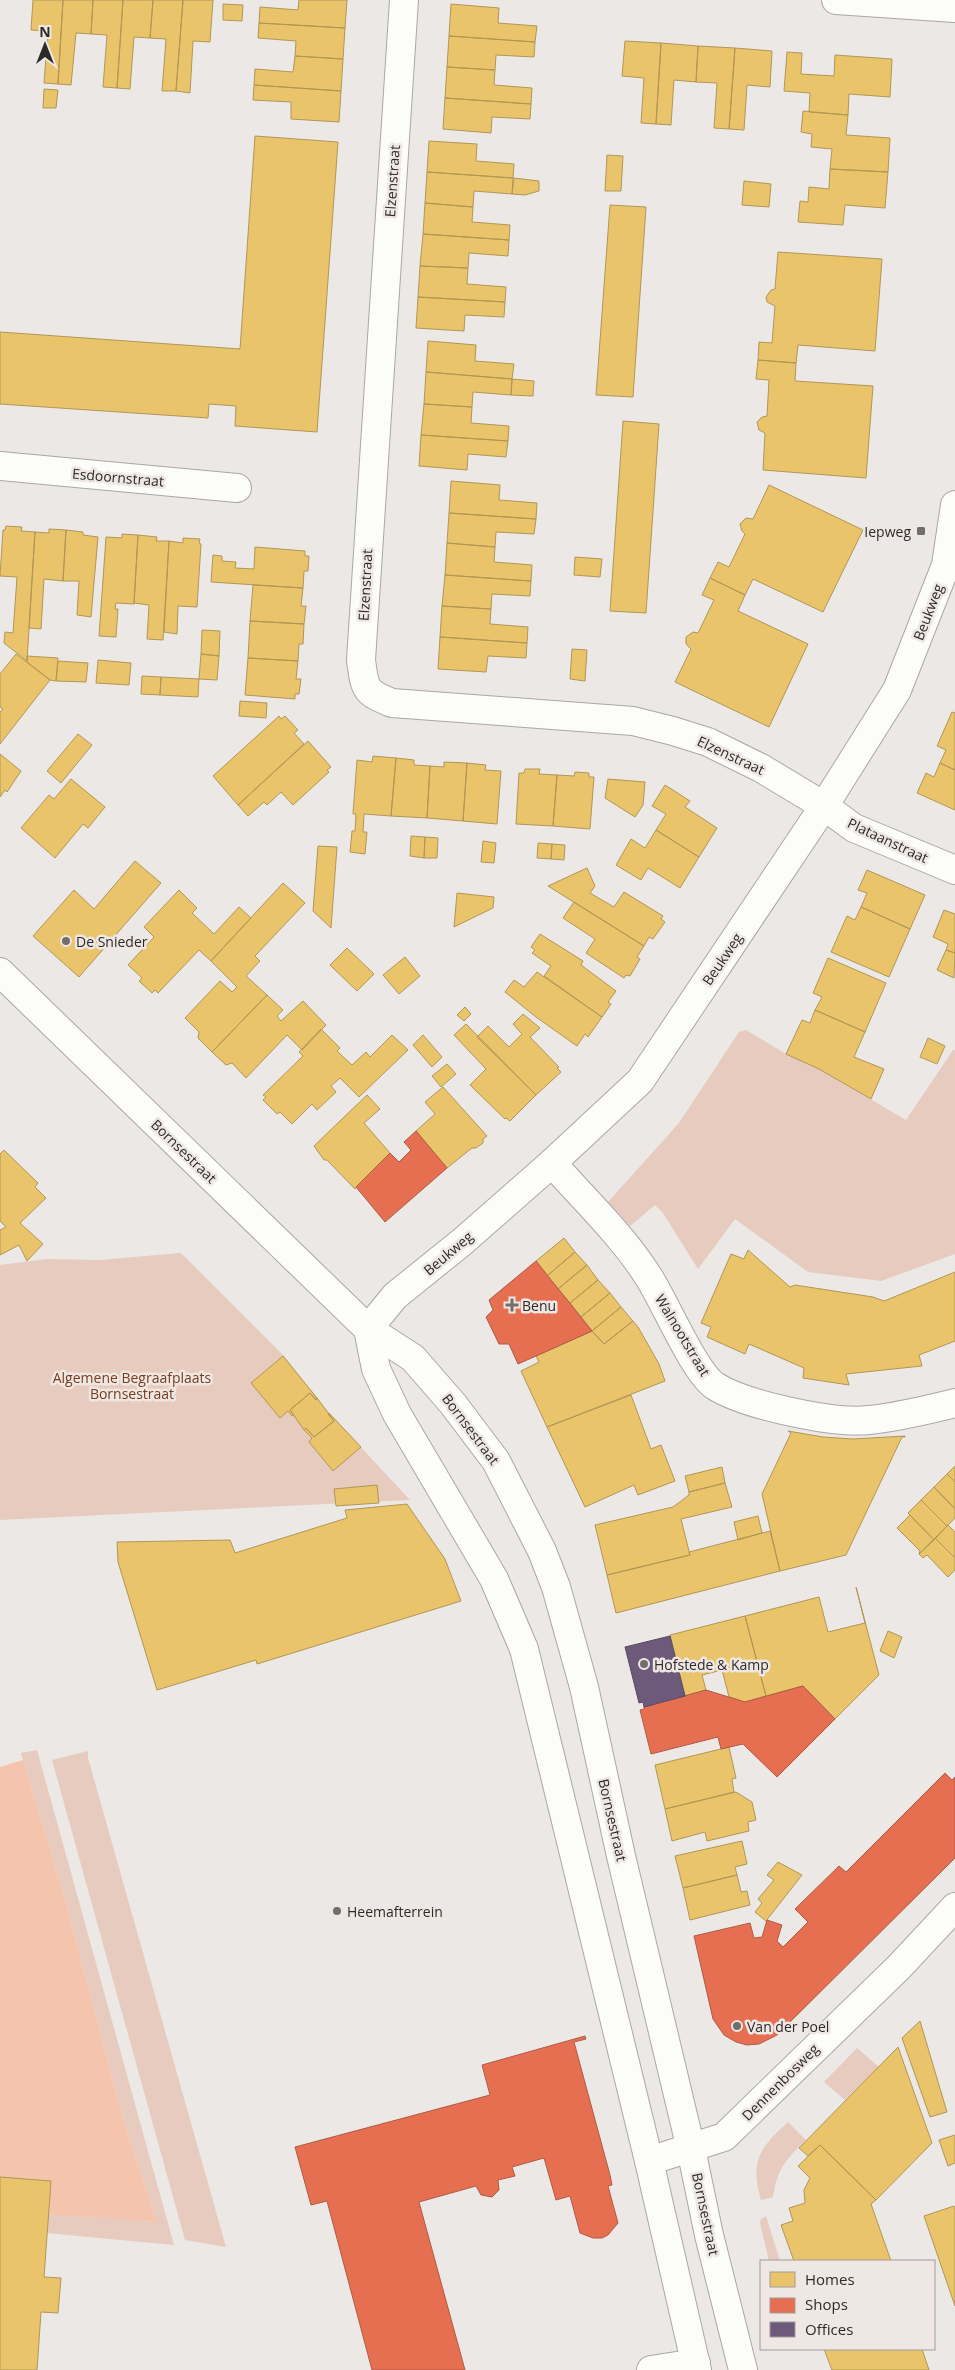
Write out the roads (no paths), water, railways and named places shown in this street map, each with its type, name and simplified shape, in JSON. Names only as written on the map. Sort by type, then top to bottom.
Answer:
[{"type":"street","name":"Elzenstraat","points":[[404,0],[368,520],[361,660],[364,681],[372,695],[392,703],[633,721],[708,742],[761,768],[824,806]]},
{"type":"street","points":[[836,0],[955,8]]},
{"type":"street","name":"Esdoornstraat","points":[[0,466],[237,488]]},
{"type":"street","name":"Beukweg","points":[[368,1329],[394,1296],[462,1242],[552,1163],[640,1081],[824,806],[897,690],[946,565],[955,505]]},
{"type":"street","name":"Plataanstraat","points":[[824,806],[854,828],[955,870]]},
{"type":"street","name":"Bornsestraat","points":[[0,972],[368,1329],[413,1358],[453,1404],[496,1461],[542,1551],[556,1587],[584,1688],[621,1856],[692,2149],[709,2235],[743,2370]]},
{"type":"street","name":"Walnootstraat","points":[[552,1163],[617,1236],[648,1275],[696,1363],[714,1385],[760,1404],[814,1417],[868,1421],[955,1404]]},
{"type":"street","points":[[368,1329],[376,1369],[397,1414],[494,1579],[524,1649],[649,2161],[697,2367],[671,2365],[651,2370]]},
{"type":"street","name":"Dennenbosweg","points":[[649,2161],[692,2149],[724,2137],[898,1967],[955,1907]]},
{"type":"place","name":"Iepweg","points":[[921,531]]},
{"type":"place","name":"De Snieder","points":[[66,941]]},
{"type":"place","name":"Benu","points":[[512,1305]]},
{"type":"place","name":"Hofstede & Kamp","points":[[644,1664]]},
{"type":"place","name":"Heemafterrein","points":[[337,1911]]},
{"type":"place","name":"Van der Poel","points":[[737,2026]]},
{"type":"park label","name":"Algemene Begraafplaats Bornsestraat","points":[[132,1385]]}]
